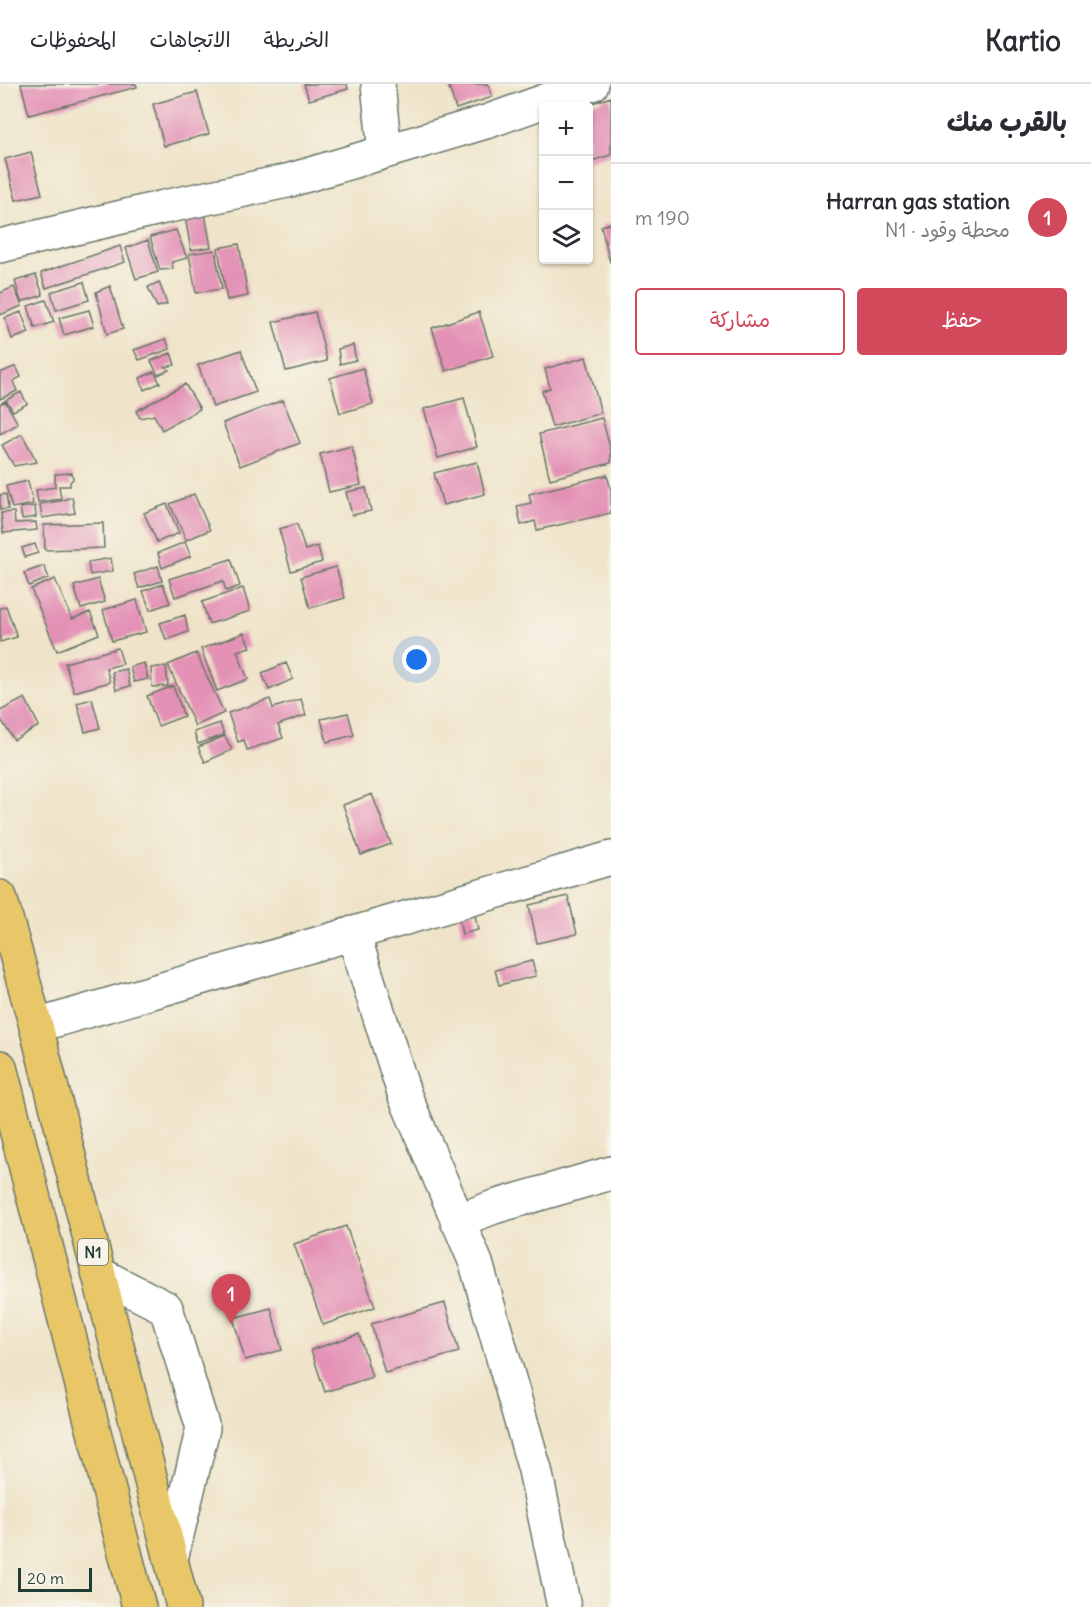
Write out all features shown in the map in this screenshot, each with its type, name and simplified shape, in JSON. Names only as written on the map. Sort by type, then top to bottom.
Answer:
[{"type":"highway","name":"N1","points":[[0,897],[36,1026],[183,1607]]},
{"type":"highway","name":"N1","points":[[0,1067],[139,1607]]},
{"type":"street","points":[[378,84],[386,152]]},
{"type":"street","points":[[0,246],[164,207],[287,181],[489,121],[592,84]]},
{"type":"street","points":[[36,1026],[611,858]]},
{"type":"street","points":[[354,933],[405,1096],[476,1263],[535,1470],[564,1607]]},
{"type":"street","points":[[457,1221],[494,1207],[611,1173]]},
{"type":"street","points":[[99,1274],[166,1308],[203,1428],[171,1559]]},
{"type":"building","points":[[21,84],[136,84],[137,87],[29,115]]},
{"type":"building","points":[[304,84],[347,84],[348,89],[309,100]]},
{"type":"building","points":[[448,84],[488,84],[492,97],[456,109]]},
{"type":"building","points":[[197,92],[209,134],[164,146],[153,104]]},
{"type":"building","points":[[611,97],[611,155],[593,160],[593,156],[593,103]]},
{"type":"building","points":[[31,152],[42,194],[16,200],[5,159]]},
{"type":"building","points":[[205,214],[211,247],[191,250],[185,217]]},
{"type":"building","points":[[611,223],[611,262],[610,262],[601,226]]},
{"type":"building","points":[[176,230],[187,258],[172,262],[173,269],[160,270],[150,237]]},
{"type":"building","points":[[148,240],[158,272],[136,279],[126,248]]},
{"type":"building","points":[[239,244],[248,296],[227,300],[218,248]]},
{"type":"building","points":[[120,246],[125,262],[46,288],[41,273]]},
{"type":"building","points":[[215,250],[222,289],[196,293],[189,254]]},
{"type":"building","points":[[36,275],[43,295],[21,302],[15,281]]},
{"type":"building","points":[[84,282],[89,300],[56,310],[51,292]]},
{"type":"building","points":[[159,282],[167,304],[157,307],[148,287]]},
{"type":"building","points":[[110,286],[123,329],[107,334],[96,292]]},
{"type":"building","points":[[14,287],[22,306],[0,315],[0,293]]},
{"type":"building","points":[[46,300],[54,322],[35,328],[28,306]]},
{"type":"building","points":[[89,310],[94,326],[64,335],[59,318]]},
{"type":"building","points":[[21,312],[29,333],[12,339],[5,318]]},
{"type":"building","points":[[315,312],[327,361],[286,371],[273,322]]},
{"type":"building","points":[[479,312],[493,356],[446,371],[432,328]]},
{"type":"building","points":[[166,339],[170,349],[139,360],[134,350]]},
{"type":"building","points":[[353,345],[356,360],[340,364],[338,349]]},
{"type":"building","points":[[241,350],[256,392],[213,407],[198,365]]},
{"type":"building","points":[[171,353],[175,365],[165,367],[169,370],[158,375],[151,361]]},
{"type":"building","points":[[586,357],[601,413],[552,427],[542,391],[550,388],[545,369]]},
{"type":"building","points":[[16,366],[21,377],[13,381],[17,391],[0,399],[0,373]]},
{"type":"building","points":[[363,368],[373,404],[340,413],[330,378]]},
{"type":"building","points":[[154,372],[160,383],[144,390],[140,378]]},
{"type":"building","points":[[185,384],[200,409],[162,430],[154,415],[140,418],[136,411]]},
{"type":"building","points":[[21,392],[27,404],[13,411],[6,400]]},
{"type":"building","points":[[464,398],[477,447],[438,458],[424,409]]},
{"type":"building","points":[[283,400],[300,443],[240,466],[223,423]]},
{"type":"building","points":[[5,401],[18,424],[0,434],[0,404]]},
{"type":"building","points":[[602,418],[611,451],[611,463],[550,479],[539,434]]},
{"type":"building","points":[[22,434],[37,462],[14,466],[2,445]]},
{"type":"building","points":[[352,446],[361,485],[329,492],[320,454]]},
{"type":"building","points":[[477,462],[485,494],[443,505],[434,473]]},
{"type":"building","points":[[72,473],[73,479],[70,486],[59,486],[61,499],[38,502],[36,490],[55,487],[55,474]]},
{"type":"building","points":[[607,475],[611,490],[611,513],[537,530],[535,521],[521,525],[517,506],[531,503],[529,494]]},
{"type":"building","points":[[28,481],[33,504],[12,508],[6,486]]},
{"type":"building","points":[[366,488],[371,511],[352,515],[346,492]]},
{"type":"building","points":[[6,494],[8,509],[0,510],[0,495]]},
{"type":"building","points":[[194,494],[210,530],[186,540],[170,504]]},
{"type":"building","points":[[72,497],[75,513],[42,518],[40,504]]},
{"type":"building","points":[[167,504],[179,533],[157,542],[144,513]]},
{"type":"building","points":[[35,506],[36,517],[22,519],[20,508]]},
{"type":"building","points":[[14,512],[15,523],[36,522],[37,530],[3,533],[1,513]]},
{"type":"building","points":[[103,523],[104,548],[45,550],[44,525]]},
{"type":"building","points":[[297,524],[305,550],[318,546],[322,562],[291,571],[279,529]]},
{"type":"building","points":[[185,542],[191,556],[162,568],[158,553]]},
{"type":"building","points":[[35,544],[38,553],[25,557],[22,548]]},
{"type":"building","points":[[111,558],[113,571],[90,575],[88,562]]},
{"type":"building","points":[[231,559],[240,586],[226,591],[223,581],[175,597],[169,579]]},
{"type":"building","points":[[44,566],[49,578],[29,586],[24,573]]},
{"type":"building","points":[[158,566],[162,581],[139,588],[134,574]]},
{"type":"building","points":[[336,567],[345,598],[310,608],[301,577]]},
{"type":"building","points":[[55,579],[72,619],[90,612],[99,634],[57,651],[31,589]]},
{"type":"building","points":[[98,579],[105,602],[81,609],[74,586]]},
{"type":"building","points":[[163,584],[170,603],[150,610],[143,591]]},
{"type":"building","points":[[243,588],[250,611],[209,624],[202,602]]},
{"type":"building","points":[[137,600],[146,632],[112,641],[103,610]]},
{"type":"building","points":[[6,606],[17,637],[0,642],[0,608]]},
{"type":"building","points":[[185,615],[188,632],[166,640],[160,623]]},
{"type":"building","points":[[244,633],[250,647],[237,651],[248,679],[217,691],[201,649]]},
{"type":"building","points":[[118,648],[123,664],[106,668],[110,682],[74,692],[65,663]]},
{"type":"building","points":[[196,653],[224,713],[195,726],[168,665]]},
{"type":"building","points":[[144,663],[148,679],[134,682],[130,667]]},
{"type":"building","points":[[286,663],[293,679],[269,690],[262,673]]},
{"type":"building","points":[[166,666],[168,686],[152,687],[151,668]]},
{"type":"building","points":[[126,669],[130,686],[116,690],[112,672]]},
{"type":"building","points":[[173,686],[184,716],[158,726],[147,696]]},
{"type":"building","points":[[25,698],[39,726],[14,740],[0,718],[0,711]]},
{"type":"building","points":[[92,699],[100,728],[85,732],[77,703]]},
{"type":"building","points":[[270,699],[273,708],[301,699],[306,715],[278,725],[283,738],[247,750],[244,740],[238,742],[228,713]]},
{"type":"building","points":[[348,713],[354,735],[327,742],[321,719]]},
{"type":"building","points":[[220,723],[224,735],[198,744],[194,732]]},
{"type":"building","points":[[225,736],[232,750],[205,762],[198,747]]},
{"type":"building","points":[[372,794],[391,844],[361,855],[343,805]]},
{"type":"building","points":[[568,896],[577,934],[537,943],[529,905]]},
{"type":"building","points":[[474,911],[478,930],[462,934],[458,914]]},
{"type":"building","points":[[532,961],[536,976],[499,985],[495,970]]},
{"type":"building","points":[[346,1226],[375,1307],[323,1325],[294,1244]]},
{"type":"building","points":[[445,1303],[459,1352],[385,1373],[371,1324]]},
{"type":"building","points":[[271,1308],[282,1350],[245,1360],[233,1318]]},
{"type":"building","points":[[359,1334],[372,1377],[325,1392],[311,1350]]},
{"type":"place","name":"Harran gas station","points":[[231,1324]]}]
